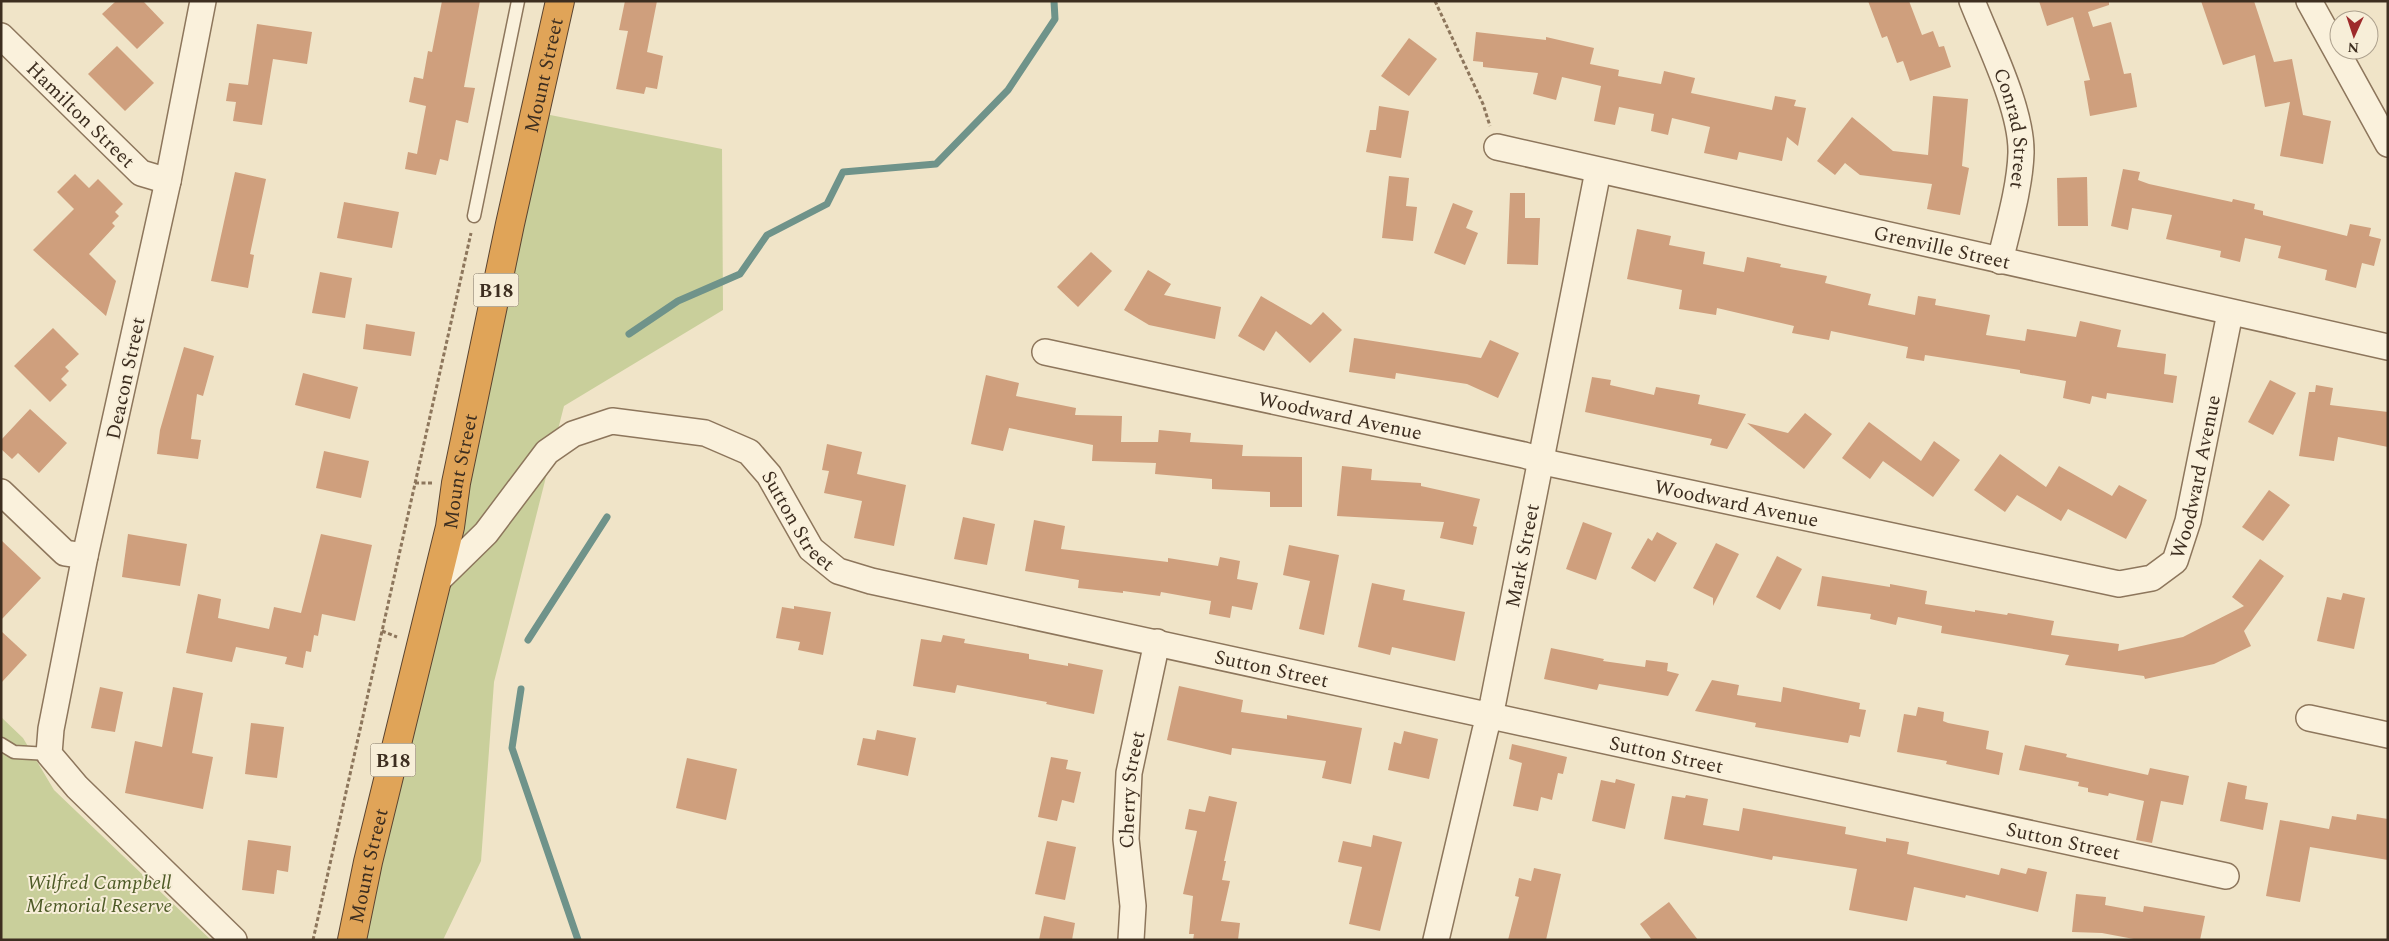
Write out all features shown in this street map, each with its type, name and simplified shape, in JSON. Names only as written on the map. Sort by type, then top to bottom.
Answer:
[{"type":"highway","name":"Mount Street","points":[[352,940],[368,862],[438,580],[510,224],[560,1]]},
{"type":"street","name":"Deacon Street","points":[[49,754],[51,729],[85,556],[168,181],[203,1]]},
{"type":"street","name":"Conrad Street","points":[[1972,1],[2013,105],[2021,152],[2013,203],[2000,261]]},
{"type":"street","points":[[2309,1],[2388,144]]},
{"type":"street","name":"Hamilton Street","points":[[1,36],[141,173],[168,181]]},
{"type":"street","name":"Grenville Street","points":[[1496,147],[2388,347]]},
{"type":"street","name":"Mark Street","points":[[1436,940],[1489,715],[1598,171]]},
{"type":"street","name":"Woodward Avenue","points":[[1045,352],[1540,459],[1562,466],[2119,584],[2152,578],[2175,561],[2188,521],[2230,313]]},
{"type":"street","name":"Sutton Street","points":[[438,580],[486,533],[547,452],[574,434],[612,421],[705,433],[749,452],[769,475],[812,549],[838,571],[881,583],[2226,876]]},
{"type":"street","points":[[1,492],[64,553],[85,556]]},
{"type":"street","name":"Cherry Street","points":[[1131,940],[1133,906],[1126,839],[1129,773],[1158,642]]},
{"type":"street","points":[[2309,718],[2388,734]]},
{"type":"street","points":[[49,754],[77,787],[234,940]]},
{"type":"lane","points":[[474,216],[518,1]]},
{"type":"lane","points":[[1,744],[14,752],[49,754]]},
{"type":"path","points":[[1435,1],[1483,104],[1496,147]]},
{"type":"path","points":[[314,940],[474,216]]},
{"type":"green space","points":[[535,112],[722,149],[723,310],[564,406],[494,682],[481,861],[443,940],[352,940]]},
{"type":"green space","name":"Wilfred Campbell Memorial Reserve","points":[[1,717],[23,738],[54,790],[211,940],[1,940]]},
{"type":"building","points":[[116,1],[143,1],[164,23],[137,49],[102,14]]},
{"type":"building","points":[[442,1],[480,1],[464,87],[475,88],[468,123],[456,120],[448,161],[440,159],[436,175],[405,169],[408,152],[417,154],[426,106],[409,102],[414,77],[423,79],[428,51],[432,52]]},
{"type":"building","points":[[625,1],[657,1],[647,52],[663,56],[657,89],[646,87],[644,94],[616,89],[628,31],[619,30]]},
{"type":"building","points":[[1868,1],[1909,1],[1922,35],[1933,31],[1939,47],[1944,46],[1951,67],[1910,81],[1903,61],[1897,63],[1887,36],[1882,38]]},
{"type":"building","points":[[2039,1],[2109,1],[2109,5],[2088,12],[2093,27],[2111,22],[2124,74],[2131,73],[2137,107],[2090,116],[2084,81],[2090,80],[2073,17],[2047,26]]},
{"type":"building","points":[[2201,1],[2254,1],[2274,62],[2292,59],[2303,115],[2331,121],[2323,164],[2280,156],[2290,102],[2265,107],[2255,55],[2223,65]]},
{"type":"building","points":[[257,24],[312,32],[307,64],[273,59],[262,125],[233,121],[236,102],[226,101],[229,83],[248,85]]},
{"type":"building","points":[[1476,32],[1546,40],[1546,37],[1594,48],[1590,64],[1619,70],[1618,76],[1661,84],[1664,71],[1695,78],[1691,93],[1772,110],[1775,96],[1796,100],[1794,106],[1806,108],[1798,146],[1787,137],[1782,161],[1739,152],[1737,160],[1704,153],[1710,127],[1672,118],[1668,135],[1651,131],[1654,114],[1619,107],[1615,125],[1594,121],[1601,86],[1562,77],[1556,100],[1533,94],[1538,73],[1483,67],[1483,62],[1473,61]]},
{"type":"building","points":[[1409,38],[1437,59],[1409,96],[1381,76]]},
{"type":"building","points":[[117,46],[154,83],[125,111],[88,74]]},
{"type":"building","points":[[1933,96],[1968,99],[1962,166],[1969,168],[1960,215],[1927,209],[1932,184],[1860,175],[1845,163],[1835,175],[1817,161],[1852,117],[1893,151],[1928,155]]},
{"type":"building","points":[[1379,106],[1409,111],[1401,158],[1366,152],[1370,130],[1376,130]]},
{"type":"building","points":[[2123,169],[2140,172],[2138,180],[2149,184],[2232,202],[2233,199],[2255,204],[2254,209],[2263,211],[2263,215],[2347,236],[2350,224],[2371,228],[2369,236],[2381,239],[2374,266],[2362,263],[2356,288],[2325,280],[2327,270],[2278,258],[2281,246],[2245,238],[2240,262],[2220,257],[2221,251],[2166,239],[2172,215],[2132,208],[2128,230],[2111,226]]},
{"type":"building","points":[[235,172],[266,179],[250,254],[254,255],[248,288],[211,281]]},
{"type":"building","points":[[75,174],[89,188],[98,179],[123,204],[115,212],[119,216],[112,223],[115,226],[89,254],[116,281],[106,316],[33,250],[74,209],[57,192]]},
{"type":"building","points":[[1389,176],[1409,178],[1406,206],[1417,207],[1413,241],[1382,238]]},
{"type":"building","points":[[2087,177],[2088,226],[2058,226],[2057,178]]},
{"type":"building","points":[[1510,193],[1525,193],[1525,218],[1540,218],[1538,265],[1507,264]]},
{"type":"building","points":[[344,202],[399,212],[392,248],[337,238]]},
{"type":"building","points":[[1453,203],[1473,211],[1466,228],[1478,233],[1465,265],[1434,253]]},
{"type":"building","points":[[1637,229],[1671,236],[1669,245],[1705,252],[1703,264],[1744,272],[1747,257],[1781,264],[1780,267],[1827,276],[1825,283],[1871,294],[1868,305],[1915,315],[1918,296],[1936,299],[1935,305],[1990,315],[1986,335],[2025,341],[2027,329],[2076,337],[2080,321],[2121,330],[2117,347],[2166,354],[2164,374],[2177,376],[2173,403],[2107,393],[2106,399],[2092,396],[2090,404],[2063,398],[2066,381],[2020,373],[2020,370],[1925,355],[1924,361],[1906,358],[1908,347],[1831,331],[1829,340],[1792,333],[1794,326],[1717,308],[1716,315],[1679,309],[1682,290],[1627,279]]},
{"type":"building","points":[[1091,252],[1112,271],[1078,307],[1057,287]]},
{"type":"building","points":[[1148,270],[1171,284],[1164,295],[1221,307],[1215,339],[1149,325],[1124,310]]},
{"type":"building","points":[[320,272],[352,278],[345,318],[312,313]]},
{"type":"building","points":[[1261,296],[1311,325],[1323,312],[1342,330],[1310,363],[1276,331],[1264,351],[1238,336]]},
{"type":"building","points":[[366,324],[415,332],[411,356],[363,349]]},
{"type":"building","points":[[53,328],[79,354],[65,367],[69,371],[61,379],[67,385],[50,402],[14,366]]},
{"type":"building","points":[[1354,338],[1481,358],[1490,340],[1519,353],[1498,398],[1467,384],[1396,373],[1395,379],[1349,372]]},
{"type":"building","points":[[184,347],[214,356],[203,396],[197,394],[191,439],[201,440],[198,459],[157,454],[160,430]]},
{"type":"building","points":[[303,373],[358,387],[350,419],[295,405]]},
{"type":"building","points":[[986,375],[1019,383],[1016,396],[1076,408],[1075,415],[1122,416],[1121,442],[1158,442],[1159,430],[1191,433],[1190,442],[1243,445],[1242,456],[1302,457],[1302,507],[1270,507],[1270,492],[1212,489],[1212,479],[1155,474],[1156,463],[1092,461],[1093,445],[1009,428],[1003,451],[971,444]]},
{"type":"building","points":[[1592,377],[1611,380],[1610,385],[1654,395],[1656,387],[1700,395],[1698,404],[1746,414],[1727,449],[1710,445],[1712,439],[1585,412]]},
{"type":"building","points":[[2270,380],[2296,393],[2273,435],[2248,422]]},
{"type":"building","points":[[2316,385],[2333,388],[2330,405],[2388,412],[2388,447],[2338,437],[2334,461],[2299,456],[2309,392],[2315,392]]},
{"type":"building","points":[[30,409],[67,443],[39,473],[18,453],[12,459],[1,449],[1,440]]},
{"type":"building","points":[[1805,413],[1832,434],[1804,469],[1747,423],[1788,433]]},
{"type":"building","points":[[1869,422],[1921,461],[1934,441],[1960,460],[1933,497],[1883,461],[1870,479],[1842,458]]},
{"type":"building","points":[[827,444],[862,452],[857,474],[906,485],[894,546],[854,538],[862,501],[824,493],[829,471],[822,470]]},
{"type":"building","points":[[324,451],[369,461],[361,498],[316,488]]},
{"type":"building","points":[[2000,454],[2046,487],[2059,466],[2112,496],[2119,485],[2147,500],[2126,539],[2068,509],[2061,521],[2017,495],[2005,512],[1974,490]]},
{"type":"building","points":[[1342,466],[1372,469],[1371,480],[1421,483],[1421,486],[1480,499],[1473,526],[1477,527],[1473,545],[1440,538],[1444,522],[1337,516]]},
{"type":"building","points":[[2269,490],[2290,505],[2263,541],[2242,527]]},
{"type":"building","points":[[963,517],[995,524],[987,565],[954,559]]},
{"type":"building","points":[[1034,520],[1065,526],[1061,549],[1168,562],[1168,558],[1218,566],[1220,557],[1240,561],[1237,579],[1258,583],[1252,610],[1232,606],[1230,618],[1209,614],[1211,601],[1161,592],[1160,596],[1078,588],[1079,580],[1025,571]]},
{"type":"building","points":[[1583,522],[1612,533],[1596,580],[1566,569]]},
{"type":"building","points":[[1657,532],[1677,543],[1655,582],[1631,568],[1648,538],[1652,541]]},
{"type":"building","points":[[128,534],[187,544],[180,586],[122,577]]},
{"type":"building","points":[[321,534],[372,545],[355,621],[322,614],[318,636],[314,635],[311,652],[306,651],[303,668],[285,664],[287,657],[236,647],[232,662],[186,653],[198,594],[221,599],[218,618],[269,629],[274,607],[301,613]]},
{"type":"building","points":[[1,540],[41,578],[1,620]]},
{"type":"building","points":[[1716,543],[1739,554],[1713,606],[1713,598],[1693,588]]},
{"type":"building","points":[[1289,545],[1339,555],[1324,635],[1299,629],[1310,581],[1283,575]]},
{"type":"building","points":[[1777,556],[1802,569],[1780,610],[1756,597]]},
{"type":"building","points":[[2260,559],[2284,576],[2244,631],[2251,646],[2214,664],[2145,679],[2144,676],[2065,665],[2069,655],[1941,633],[1942,626],[1898,617],[1896,625],[1870,619],[1871,614],[1817,606],[1822,576],[1890,587],[1890,584],[1927,591],[1925,604],[1975,612],[1975,610],[2007,615],[2008,613],[2054,621],[2051,635],[2119,644],[2118,651],[2183,637],[2244,606],[2232,597]]},
{"type":"building","points":[[1372,583],[1405,590],[1403,600],[1465,612],[1455,661],[1392,647],[1390,655],[1358,647]]},
{"type":"building","points":[[2343,593],[2365,598],[2354,649],[2317,641],[2327,597],[2341,600]]},
{"type":"building","points":[[794,606],[831,612],[823,655],[798,650],[800,642],[776,638],[782,607],[794,609]]},
{"type":"building","points":[[1,631],[27,655],[1,683]]},
{"type":"building","points":[[943,635],[965,639],[964,643],[1029,654],[1029,659],[1068,666],[1068,663],[1103,670],[1094,714],[1046,704],[1047,702],[957,685],[955,693],[913,686],[921,639],[941,642]]},
{"type":"building","points":[[1551,648],[1604,659],[1603,661],[1645,667],[1646,660],[1668,663],[1667,671],[1679,674],[1668,696],[1599,684],[1597,690],[1544,679]]},
{"type":"building","points":[[1712,680],[1739,685],[1737,695],[1781,702],[1783,687],[1860,703],[1859,709],[1866,710],[1860,737],[1850,735],[1848,743],[1755,727],[1756,723],[1695,711]]},
{"type":"building","points":[[1179,686],[1243,700],[1241,712],[1287,719],[1287,715],[1362,728],[1351,784],[1322,778],[1326,761],[1232,748],[1231,755],[1167,740]]},
{"type":"building","points":[[100,687],[123,692],[115,732],[91,728]]},
{"type":"building","points":[[173,687],[203,693],[192,753],[213,757],[203,809],[125,793],[135,741],[162,747]]},
{"type":"building","points":[[1918,707],[1944,712],[1943,721],[1948,723],[1989,731],[1986,749],[2003,753],[1999,775],[1946,764],[1947,761],[1897,752],[1904,714],[1916,716]]},
{"type":"building","points":[[251,723],[284,727],[277,778],[245,774]]},
{"type":"building","points":[[877,730],[916,738],[908,776],[857,765],[863,738],[875,740]]},
{"type":"building","points":[[1404,731],[1438,739],[1429,779],[1388,770],[1394,742],[1401,744]]},
{"type":"building","points":[[1512,744],[1567,757],[1563,774],[1558,773],[1552,800],[1541,797],[1538,811],[1513,806],[1522,763],[1509,759]]},
{"type":"building","points":[[2025,745],[2067,754],[2066,757],[2148,775],[2150,768],[2189,776],[2183,805],[2161,801],[2152,843],[2136,840],[2144,801],[2109,793],[2108,796],[2088,792],[2088,788],[2078,786],[2079,782],[2019,770]]},
{"type":"building","points":[[1051,757],[1068,760],[1066,769],[1081,772],[1074,803],[1062,800],[1057,821],[1038,817]]},
{"type":"building","points":[[687,758],[737,769],[726,820],[676,808]]},
{"type":"building","points":[[1616,779],[1635,784],[1625,829],[1592,821],[1601,780],[1615,783]]},
{"type":"building","points":[[2228,782],[2247,786],[2245,799],[2268,803],[2263,830],[2220,821]]},
{"type":"building","points":[[1686,795],[1708,799],[1703,825],[1739,831],[1743,808],[1846,827],[1845,834],[1886,842],[1886,838],[1909,842],[1907,854],[1999,875],[2001,868],[2026,874],[2028,868],[2047,872],[2038,912],[1966,895],[1965,898],[1914,887],[1907,921],[1849,910],[1857,869],[1773,856],[1772,860],[1664,839],[1672,796],[1685,798]]},
{"type":"building","points":[[1209,796],[1237,802],[1224,861],[1226,861],[1222,880],[1230,881],[1221,921],[1240,923],[1238,940],[1193,940],[1194,934],[1189,934],[1193,896],[1183,894],[1197,831],[1185,829],[1189,809],[1205,812]]},
{"type":"building","points":[[2357,814],[2388,819],[2388,860],[2310,847],[2300,902],[2266,896],[2280,820],[2329,829],[2332,816],[2356,820]]},
{"type":"building","points":[[1373,835],[1402,842],[1380,931],[1349,924],[1362,867],[1338,862],[1343,841],[1371,847]]},
{"type":"building","points":[[248,840],[291,846],[288,872],[277,870],[274,894],[242,890]]},
{"type":"building","points":[[1047,841],[1076,847],[1065,900],[1035,894]]},
{"type":"building","points":[[1534,868],[1561,874],[1546,940],[1508,940],[1519,897],[1515,896],[1519,878],[1531,881]]},
{"type":"building","points":[[2076,894],[2106,897],[2105,905],[2143,912],[2144,906],[2205,916],[2200,940],[2139,940],[2102,933],[2072,932]]},
{"type":"building","points":[[1669,902],[1698,940],[1652,940],[1640,924]]},
{"type":"building","points":[[1044,916],[1075,923],[1072,940],[1039,940]]},
{"type":"waterway","points":[[629,334],[678,301],[740,274],[767,235],[827,204],[843,172],[936,164],[1008,90],[1055,19],[1054,1]]},
{"type":"waterway","points":[[528,640],[607,517]]},
{"type":"waterway","points":[[521,689],[512,748],[578,940]]}]
